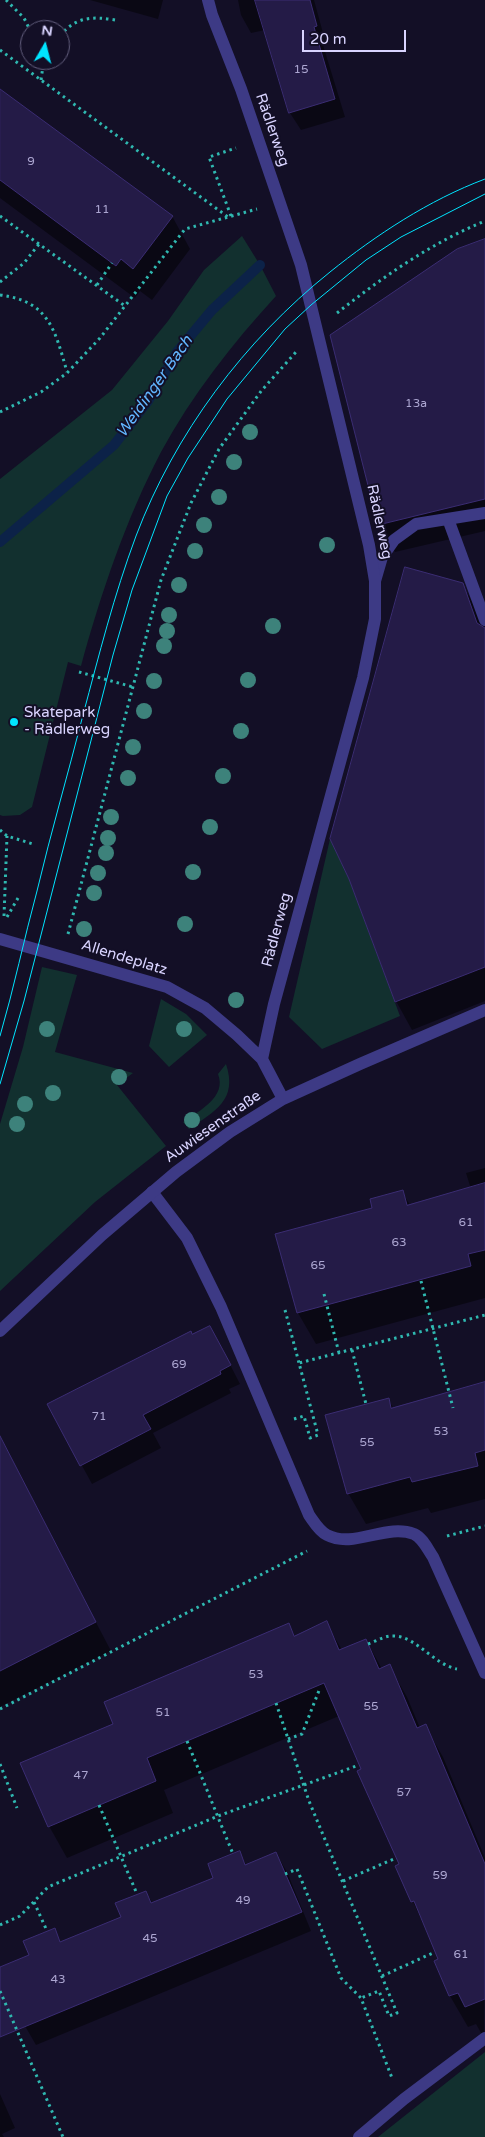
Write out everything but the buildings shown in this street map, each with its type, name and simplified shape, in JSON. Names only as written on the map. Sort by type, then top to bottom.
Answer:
[{"type":"street","name":"Rädlerweg","points":[[208,0],[212,15],[242,90],[301,265],[369,545],[375,580],[375,619],[363,678],[274,1004],[262,1059]]},
{"type":"street","points":[[375,580],[382,557],[394,540],[416,524],[485,513]]},
{"type":"street","points":[[448,519],[485,620]]},
{"type":"street","name":"Allendeplatz","points":[[0,939],[167,987],[204,1008],[262,1059],[283,1099]]},
{"type":"street","name":"Auwiesenstraße","points":[[0,1331],[102,1235],[176,1172],[230,1132],[283,1099],[485,1010]]},
{"type":"street","points":[[152,1192],[187,1238],[221,1307],[309,1515],[320,1530],[327,1535],[352,1538],[394,1531],[415,1534],[434,1557],[483,1669]]},
{"type":"street","points":[[359,2137],[404,2099],[485,2038]]},
{"type":"path","points":[[6,0],[25,20]]},
{"type":"path","points":[[70,26],[81,20],[97,17],[115,20]]},
{"type":"path","points":[[0,50],[230,217]]},
{"type":"path","points":[[42,80],[43,70]]},
{"type":"path","points":[[230,217],[209,157],[242,146]]},
{"type":"path","points":[[0,412],[41,392],[67,373],[100,338],[186,229],[262,208]]},
{"type":"path","points":[[0,216],[126,306]]},
{"type":"path","points":[[61,956],[161,580],[195,495],[219,449],[262,390],[294,354],[318,331],[378,281],[421,254],[485,221]]},
{"type":"path","points":[[0,282],[24,263],[39,244]]},
{"type":"path","points":[[97,285],[112,263]]},
{"type":"path","points":[[0,295],[10,296],[33,304],[46,317],[59,343],[67,373]]},
{"type":"path","points":[[79,672],[133,687]]},
{"type":"path","points":[[0,830],[7,836],[33,844]]},
{"type":"path","points":[[7,836],[4,922],[18,898]]},
{"type":"path","points":[[421,1281],[453,1408]]},
{"type":"path","points":[[324,1294],[339,1353]]},
{"type":"path","points":[[285,1310],[318,1435],[310,1438],[304,1416]]},
{"type":"path","points":[[299,1364],[485,1315]]},
{"type":"path","points":[[352,1350],[366,1404]]},
{"type":"path","points":[[423,1542],[485,1526]]},
{"type":"path","points":[[0,1709],[318,1546],[327,1535]]},
{"type":"path","points":[[368,1644],[385,1637],[396,1636],[410,1641],[454,1669],[483,1669]]},
{"type":"path","points":[[288,1739],[302,1734],[320,1688]]},
{"type":"path","points":[[276,1703],[303,1785],[397,2013],[389,2016],[379,1991],[361,1998]]},
{"type":"path","points":[[187,1741],[234,1854]]},
{"type":"path","points":[[0,1764],[17,1808]]},
{"type":"path","points":[[0,1925],[20,1916],[48,1887],[218,1816],[359,1764]]},
{"type":"path","points":[[99,1805],[137,1894]]},
{"type":"path","points":[[343,1881],[396,1858]]},
{"type":"path","points":[[285,1874],[297,1869],[341,1978],[361,1998],[392,2081],[404,2099]]},
{"type":"path","points":[[34,1902],[47,1931]]},
{"type":"path","points":[[382,1976],[435,1952]]},
{"type":"path","points":[[0,1991],[63,2137]]},
{"type":"green space","points":[[242,236],[276,296],[199,390],[161,452],[148,477],[115,557],[81,666],[68,662],[32,807],[20,815],[0,815],[0,479],[112,390],[168,321],[204,270]]},
{"type":"green space","points":[[330,839],[349,879],[400,1016],[322,1049],[289,1017]]},
{"type":"green space","points":[[42,967],[77,975],[55,1052],[133,1073],[117,1085],[166,1146],[95,1202],[0,1291],[0,1124],[23,1047]]},
{"type":"green space","points":[[161,999],[186,1014],[207,1035],[169,1067],[149,1046]]},
{"type":"green space","points":[[226,1064],[229,1087],[226,1096],[215,1110],[189,1129],[183,1122],[203,1108],[215,1096],[219,1090],[218,1074]]},
{"type":"green space","points":[[485,2052],[485,2137],[378,2137]]},
{"type":"waterway","name":"Weidinger Bach","points":[[0,542],[114,445],[148,401],[177,352],[212,310],[260,265]]},
{"type":"tram line","points":[[0,1036],[54,825],[114,603],[136,536],[152,498],[171,461],[215,391],[269,328],[299,299],[330,272],[384,232],[423,208],[485,179]]},
{"type":"tram line","points":[[0,1084],[24,1001],[113,655],[132,590],[167,496],[188,458],[227,399],[285,329],[366,260],[401,237],[485,194]]},
{"type":"place","name":"Skatepark - Rädlerweg","points":[[14,722]]}]
